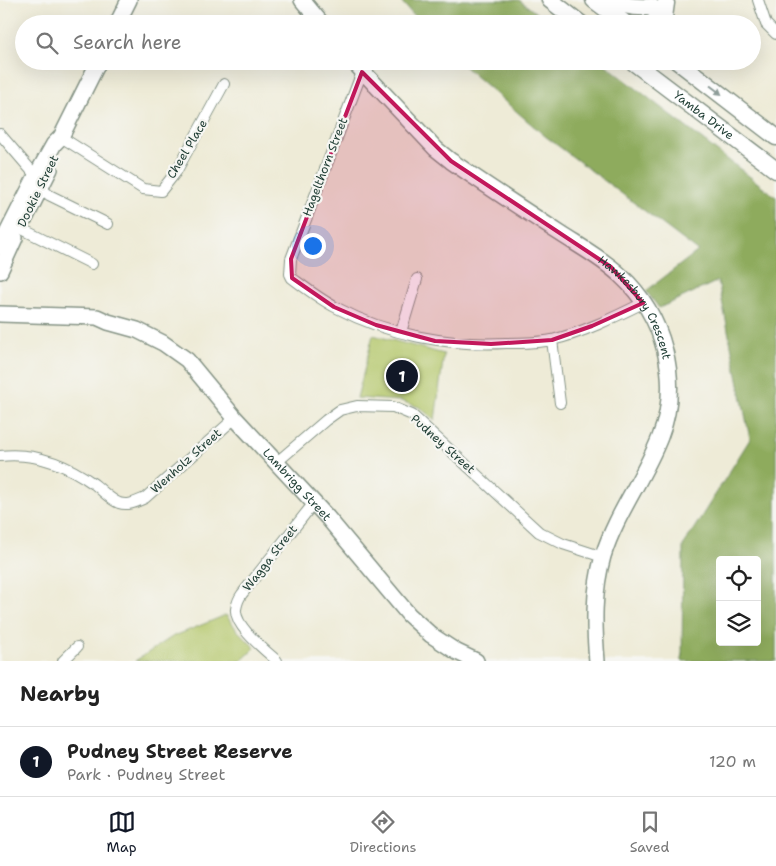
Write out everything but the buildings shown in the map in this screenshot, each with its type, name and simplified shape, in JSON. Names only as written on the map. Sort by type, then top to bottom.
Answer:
[{"type":"main road","points":[[550,0],[569,15]]},
{"type":"main road","points":[[594,0],[614,15]]},
{"type":"main road","points":[[610,0],[619,5],[638,8],[661,2],[662,15]]},
{"type":"main road","name":"Yamba Drive","points":[[644,70],[776,170]]},
{"type":"main road","points":[[656,70],[676,94]]},
{"type":"main road","name":"Yamba Drive","points":[[689,70],[776,137]]},
{"type":"street","points":[[122,15],[129,0]]},
{"type":"street","points":[[302,0],[314,15]]},
{"type":"street","points":[[758,0],[766,24],[776,34]]},
{"type":"street","points":[[645,15],[661,2]]},
{"type":"street","points":[[657,15],[661,2]]},
{"type":"street","name":"Dookie Street","points":[[0,271],[20,228],[54,144],[61,137],[94,70]]},
{"type":"street","name":"Hagelthorn Street","points":[[356,70],[291,259],[290,274],[292,278],[334,307],[376,325],[436,341],[455,343],[491,344],[552,340],[592,326],[644,303]]},
{"type":"street","name":"Hawkesbury Crescent","points":[[360,70],[451,162],[611,267],[633,288],[644,303],[662,340],[668,371],[668,407],[660,437],[617,522],[603,557],[594,606],[597,661]]},
{"type":"street","name":"Cheel Place","points":[[61,137],[143,189],[161,190],[176,172],[224,84]]},
{"type":"street","points":[[0,134],[50,196],[108,224]]},
{"type":"street","name":"Dookie Street","points":[[0,248],[39,182]]},
{"type":"street","points":[[20,228],[92,264]]},
{"type":"street","points":[[401,332],[417,279]]},
{"type":"street","name":"Lambrigg Street","points":[[0,314],[97,317],[137,330],[163,343],[187,360],[234,418],[327,517],[409,614],[431,635],[457,652],[476,661]]},
{"type":"street","name":"Lambrigg Street","points":[[0,324],[96,325],[108,322]]},
{"type":"street","points":[[552,340],[560,403]]},
{"type":"street","name":"Pudney Street","points":[[276,462],[340,410],[357,406],[393,406],[412,415],[540,532],[563,544],[603,557]]},
{"type":"street","name":"Wenholz Street","points":[[0,456],[22,455],[48,460],[76,472],[111,498],[127,504],[145,498],[234,418]]},
{"type":"street","name":"Wagga Street","points":[[276,661],[242,626],[237,619],[236,610],[242,594],[313,504]]},
{"type":"street","points":[[63,661],[77,647]]},
{"type":"highlighted area","points":[[362,72],[451,161],[611,267],[643,303],[592,326],[552,340],[491,344],[435,341],[376,325],[334,307],[292,278],[291,259]]},
{"type":"green space","points":[[400,0],[519,0],[539,15],[413,15]]},
{"type":"green space","points":[[468,70],[613,70],[776,197],[776,661],[682,661],[683,546],[750,439],[718,281],[659,308],[646,291],[698,251],[545,136]]},
{"type":"green space","points":[[373,335],[444,354],[435,420],[419,407],[401,401],[357,398]]},
{"type":"green space","points":[[226,615],[237,630],[255,648],[241,661],[135,661],[172,637]]},
{"type":"place","name":"Pudney Street Reserve","points":[[402,376]]}]
